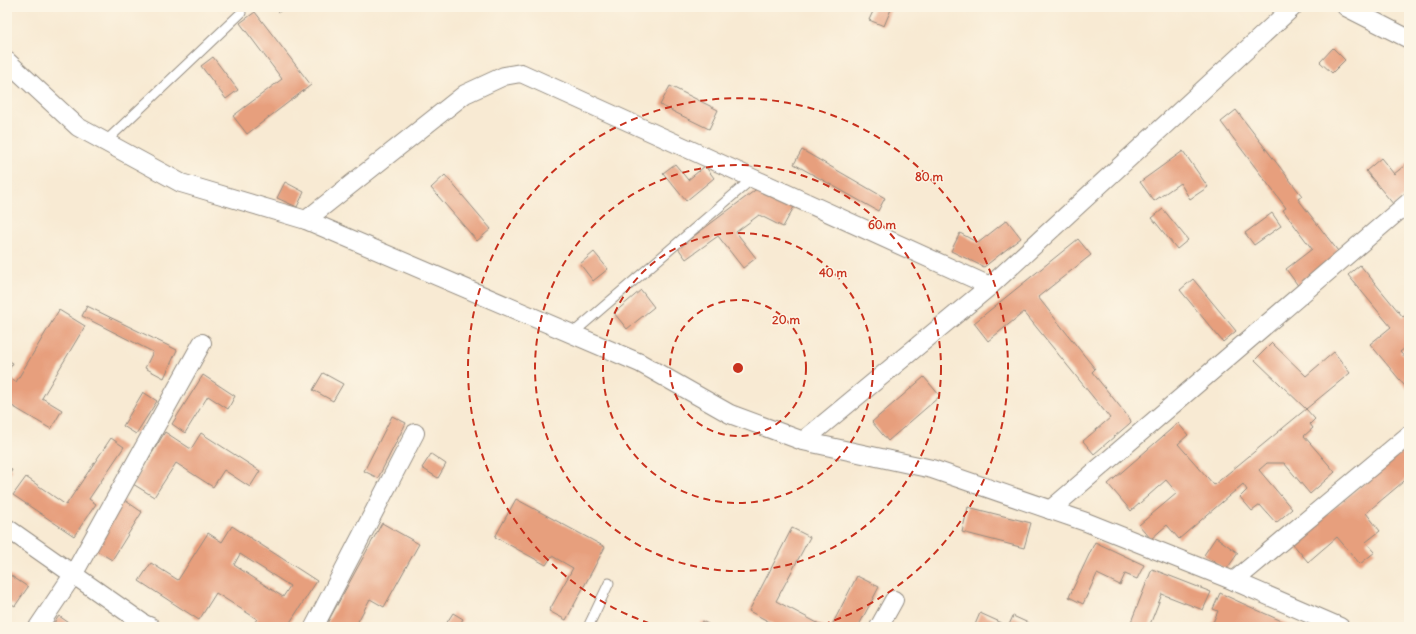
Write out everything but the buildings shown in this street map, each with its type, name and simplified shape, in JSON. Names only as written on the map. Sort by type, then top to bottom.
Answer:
[{"type":"street","points":[[803,441],[990,286],[1293,7]]},
{"type":"street","points":[[1346,7],[1409,39]]},
{"type":"street","points":[[7,61],[78,126],[181,183],[306,220],[640,363],[730,414],[803,441],[932,469],[1050,510],[1234,581],[1340,627]]},
{"type":"street","points":[[306,220],[465,94],[504,76],[521,73],[990,286]]},
{"type":"street","points":[[1050,510],[1409,202]]},
{"type":"street","points":[[38,627],[73,575],[202,343]]},
{"type":"street","points":[[314,627],[415,433]]},
{"type":"street","points":[[1234,581],[1409,436]]},
{"type":"street","points":[[7,528],[144,624],[151,627]]},
{"type":"street","points":[[878,627],[894,600]]},
{"type":"lane","points":[[105,142],[241,13]]},
{"type":"lane","points":[[572,334],[753,178]]},
{"type":"lane","points":[[588,627],[609,583]]}]
